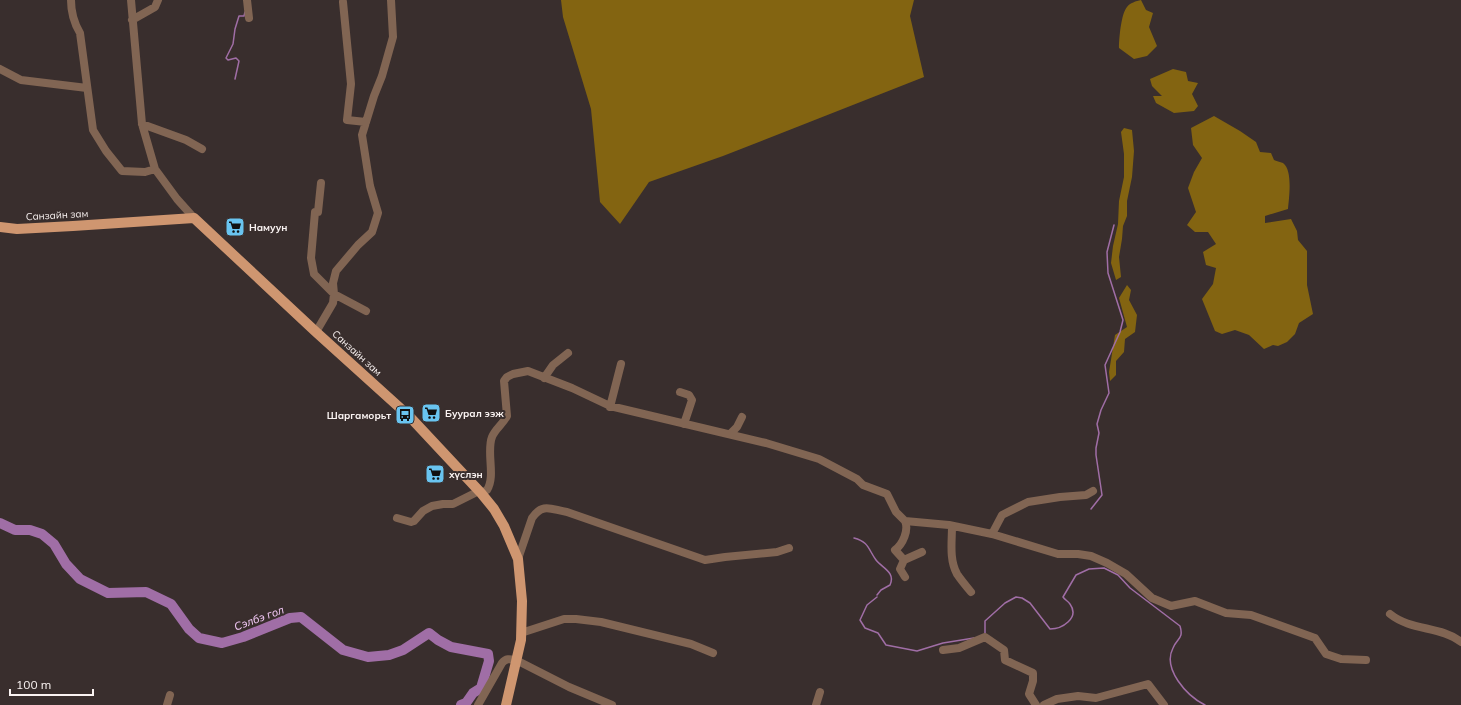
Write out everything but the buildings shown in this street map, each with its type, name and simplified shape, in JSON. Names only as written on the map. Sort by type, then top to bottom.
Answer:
[{"type":"main road","name":"Санзайн зам","points":[[0,227],[17,229],[194,218],[410,417],[494,509],[504,526],[518,559],[522,601],[521,633],[506,703]]},
{"type":"street","points":[[71,0],[71,10],[80,34],[93,130],[106,151],[122,171],[145,172],[155,169]]},
{"type":"street","points":[[131,0],[142,124],[155,169],[177,199],[194,218]]},
{"type":"street","points":[[132,20],[155,7],[158,0]]},
{"type":"street","points":[[248,0],[249,18]]},
{"type":"street","points":[[316,332],[332,303],[334,294],[333,283],[336,271],[358,245],[372,232],[378,213],[370,186],[362,135],[382,76],[393,37],[391,0]]},
{"type":"street","points":[[343,2],[351,84],[347,120],[366,122]]},
{"type":"street","points":[[0,69],[21,80],[87,88]]},
{"type":"street","points":[[142,124],[186,140],[202,149]]},
{"type":"street","points":[[321,183],[318,212],[315,212],[311,258],[314,274],[334,294],[366,311]]},
{"type":"street","points":[[544,378],[553,365],[568,353]]},
{"type":"street","points":[[610,407],[621,364]]},
{"type":"street","points":[[397,518],[411,522],[414,521],[423,511],[432,506],[452,504],[487,490],[491,483],[490,462],[492,435],[504,422],[507,416],[504,381],[506,377],[513,374],[528,371],[572,388],[610,407],[730,434],[819,459],[857,479],[863,485],[887,494],[896,512],[905,521],[907,526],[901,545],[895,550],[904,560]]},
{"type":"street","points":[[680,392],[689,395],[692,400],[684,424]]},
{"type":"street","points":[[730,434],[739,426],[742,417]]},
{"type":"street","points":[[992,534],[1002,515],[1028,502],[1086,495],[1092,491]]},
{"type":"street","points":[[518,559],[532,518],[536,512],[547,507],[567,512],[705,560],[725,556],[778,552],[789,548]]},
{"type":"street","points":[[905,521],[952,526],[992,534],[1058,554],[1078,554],[1091,556],[1107,562],[1126,574],[1152,598],[1171,606],[1195,601],[1226,613],[1251,615],[1315,638],[1326,654],[1341,659],[1366,660]]},
{"type":"street","points":[[952,526],[951,556],[954,567],[957,574],[971,592]]},
{"type":"street","points":[[906,577],[900,569],[904,560],[922,552]]},
{"type":"street","points":[[1390,614],[1398,620],[1452,635],[1461,642]]},
{"type":"street","points":[[521,633],[564,619],[576,619],[601,622],[691,644],[713,653]]},
{"type":"street","points":[[943,650],[959,648],[985,637],[996,643],[1004,650],[1005,660],[1033,673],[1033,681],[1029,694],[1036,705]]},
{"type":"street","points":[[478,705],[502,663],[508,659],[516,660],[569,687],[612,705]]},
{"type":"street","points":[[1044,705],[1057,699],[1078,696],[1096,698],[1148,684],[1164,705]]},
{"type":"street","points":[[816,705],[820,692]]},
{"type":"street","points":[[167,705],[170,695]]},
{"type":"shaded area","points":[[561,0],[914,0],[910,16],[924,77],[723,156],[649,182],[620,224],[600,202],[591,109],[563,17]]},
{"type":"shaded area","points":[[1141,0],[1146,10],[1153,13],[1149,27],[1157,46],[1147,56],[1134,59],[1119,48],[1120,33],[1125,10],[1133,2]]},
{"type":"shaded area","points":[[1173,69],[1186,72],[1188,81],[1198,83],[1192,94],[1198,106],[1194,111],[1174,113],[1156,103],[1153,96],[1162,96],[1152,86],[1150,79]]},
{"type":"shaded area","points":[[1214,116],[1256,142],[1260,152],[1271,153],[1274,160],[1283,163],[1288,172],[1290,184],[1288,209],[1265,216],[1265,223],[1291,219],[1297,231],[1298,240],[1307,251],[1307,285],[1313,314],[1299,323],[1295,334],[1287,342],[1278,346],[1273,345],[1264,349],[1249,335],[1235,330],[1222,334],[1215,331],[1202,299],[1213,284],[1216,268],[1206,265],[1203,252],[1216,244],[1208,232],[1195,232],[1187,225],[1196,212],[1188,188],[1194,172],[1202,158],[1193,145],[1191,128]]},
{"type":"shaded area","points":[[1124,128],[1132,130],[1134,151],[1132,177],[1127,201],[1127,216],[1123,226],[1119,257],[1121,277],[1116,280],[1111,263],[1118,224],[1119,201],[1124,177],[1124,154],[1121,132]]},
{"type":"shaded area","points":[[1127,285],[1131,290],[1129,300],[1137,315],[1135,332],[1125,339],[1124,352],[1116,361],[1116,375],[1110,381],[1109,372],[1115,335],[1127,327],[1119,298]]},
{"type":"waterway","points":[[235,79],[239,61],[236,58],[228,60],[226,58],[233,44],[239,16],[244,16],[245,12]]},
{"type":"waterway","points":[[1091,509],[1102,495],[1096,448],[1099,433],[1097,424],[1101,410],[1109,393],[1105,365],[1120,332],[1123,320],[1108,273],[1107,252],[1114,225]]},
{"type":"waterway","name":"Сэлбэ гол","points":[[0,523],[15,530],[30,530],[42,534],[54,544],[66,564],[80,579],[108,593],[146,592],[171,604],[189,629],[199,638],[222,643],[243,637],[290,618],[301,617],[343,650],[368,657],[389,655],[403,650],[429,633],[451,647],[488,654],[489,661],[481,688],[473,693],[466,703],[461,705]]},
{"type":"waterway","points":[[854,538],[868,546],[876,560],[890,573],[890,585],[881,590],[877,595]]},
{"type":"waterway","points":[[985,633],[985,621],[1005,603],[1016,597],[1022,598],[1030,603],[1050,629],[1064,625],[1071,618],[1073,609],[1063,597],[1076,575],[1089,569],[1104,568],[1118,575],[1130,588],[1180,626],[1181,636],[1173,648],[1170,656],[1171,664],[1178,681],[1184,689],[1205,705]]},
{"type":"waterway","points":[[877,597],[867,605],[860,620],[865,628],[878,633],[886,645],[917,651],[943,643],[974,638]]},
{"type":"place","name":"Намуун","points":[[235,227]]},
{"type":"place","name":"Буурал ээж","points":[[431,413]]},
{"type":"place","name":"Шаргаморьт","points":[[405,415]]},
{"type":"place","name":"хүслэн","points":[[435,474]]}]
